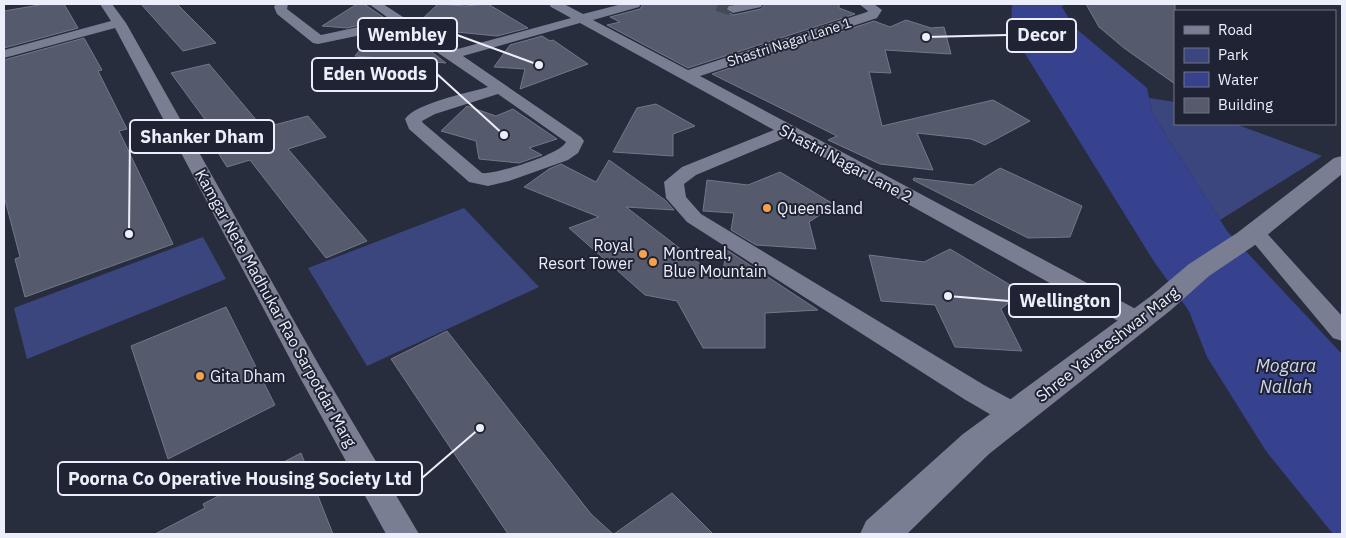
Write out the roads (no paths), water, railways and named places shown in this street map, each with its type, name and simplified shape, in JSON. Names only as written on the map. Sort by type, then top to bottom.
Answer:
[{"type":"street","name":"Kamgar Nete Madhukar Rao Sarpotdar Marg","points":[[106,4],[119,23],[311,374],[403,534]]},
{"type":"street","points":[[282,4],[280,7],[282,11],[318,40],[403,22]]},
{"type":"street","points":[[375,4],[454,54],[575,141],[572,149],[562,156],[488,180],[476,178],[415,125],[413,119],[429,110],[501,88]]},
{"type":"street","name":"Shastri Nagar Lane 2","points":[[559,4],[787,131],[1149,312]]},
{"type":"street","points":[[454,54],[636,4]]},
{"type":"street","points":[[733,9],[757,4]]},
{"type":"street","name":"Shastri Nagar Lane 1","points":[[686,76],[872,15],[876,10],[865,4]]},
{"type":"street","points":[[4,54],[119,23]]},
{"type":"street","points":[[787,131],[689,171],[674,182],[676,198],[694,218],[974,392],[1015,415]]},
{"type":"street","name":"Shree Yavateshwar Marg","points":[[880,534],[976,444],[1149,312],[1200,270],[1250,236],[1342,163]]},
{"type":"street","points":[[1250,236],[1342,332]]},
{"type":"water","name":"Mogara Nallah","points":[[1012,4],[1064,4],[1062,7],[1074,27],[1147,88],[1152,113],[1227,231],[1342,354],[1342,534],[1333,534],[1266,451],[1207,357],[1189,311],[1153,260],[1011,31]]},
{"type":"tunnel","points":[[718,4],[733,9]]},
{"type":"place","name":"Decor","points":[[926,37]]},
{"type":"place","name":"Wembley","points":[[539,65]]},
{"type":"place","name":"Eden Woods","points":[[504,135]]},
{"type":"place","name":"Queensland","points":[[767,208]]},
{"type":"place","name":"Shanker Dham","points":[[129,234]]},
{"type":"place","name":"Royal Resort Tower","points":[[643,254]]},
{"type":"place","name":"Montreal, Blue Mountain","points":[[653,262]]},
{"type":"place","name":"Wellington","points":[[948,296]]},
{"type":"place","name":"Gita Dham","points":[[200,376]]},
{"type":"place","name":"Poorna Co Operative Housing Society Ltd","points":[[480,428]]}]
